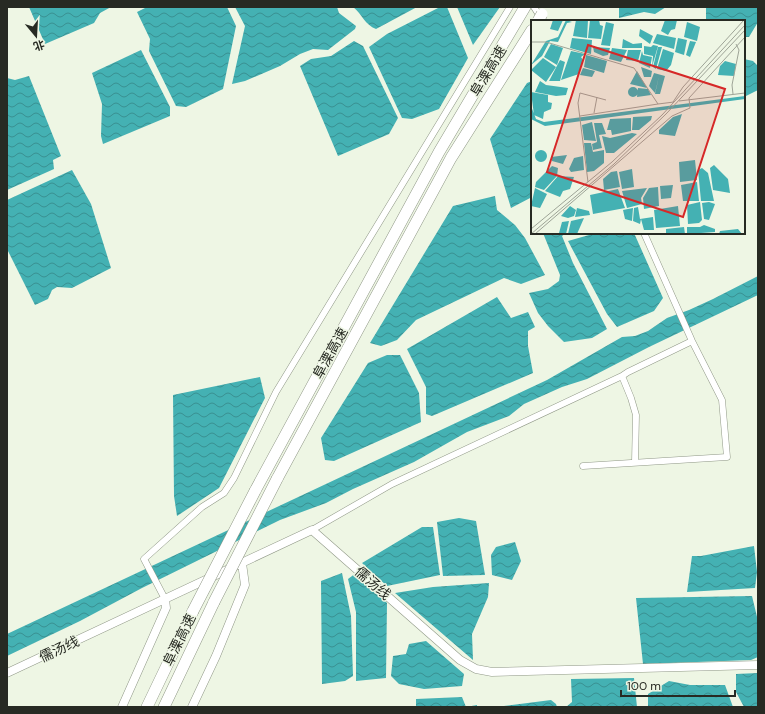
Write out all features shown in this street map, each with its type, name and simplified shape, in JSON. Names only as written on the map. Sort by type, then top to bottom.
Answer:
[{"type":"highway","name":"阜溧高速","points":[[147,707],[193,611],[254,491],[439,152],[536,12]]},
{"type":"highway","name":"阜溧高速","points":[[164,707],[214,602],[277,480],[451,158],[531,32]]},
{"type":"street","points":[[122,707],[166,608],[165,599],[144,559],[202,507],[224,492],[234,478],[276,392],[510,7]]},
{"type":"street","points":[[583,466],[727,457],[722,400],[692,341],[644,234]]},
{"type":"street","points":[[312,530],[392,484],[622,376],[692,341]]},
{"type":"street","points":[[622,376],[636,415],[635,462]]},
{"type":"street","name":"儒汤线","points":[[7,673],[312,530],[460,660],[476,669],[492,672],[758,665]]},
{"type":"street","points":[[192,707],[216,656],[245,585],[242,563]]},
{"type":"water","points":[[29,7],[111,7],[100,13],[94,23],[45,44]]},
{"type":"water","points":[[147,7],[227,7],[236,26],[223,89],[186,107],[176,106],[149,51],[150,39],[137,12]]},
{"type":"water","points":[[235,7],[337,7],[339,13],[356,26],[355,29],[328,50],[313,49],[300,54],[280,66],[245,81],[232,84],[245,26]]},
{"type":"water","points":[[353,7],[417,7],[376,29],[369,25]]},
{"type":"water","points":[[440,7],[447,7],[468,58],[439,109],[412,119],[402,118],[369,47],[387,34]]},
{"type":"water","points":[[457,7],[500,7],[473,45]]},
{"type":"water","points":[[619,7],[666,7],[655,14],[644,12],[619,18]]},
{"type":"water","points":[[706,7],[758,7],[758,22],[749,37],[745,37],[745,20],[706,20]]},
{"type":"water","points":[[354,41],[363,46],[398,118],[389,134],[338,156],[300,66],[311,59],[331,56]]},
{"type":"water","points":[[141,50],[170,107],[170,116],[103,144],[101,136],[102,104],[92,73]]},
{"type":"water","points":[[745,59],[753,61],[758,66],[758,90],[745,96]]},
{"type":"water","points":[[29,76],[61,156],[53,160],[54,169],[7,190],[7,78],[15,80]]},
{"type":"water","points":[[531,81],[531,198],[511,208],[490,139],[527,83]]},
{"type":"water","points":[[72,170],[91,204],[111,268],[72,288],[57,287],[52,290],[48,299],[35,305],[7,249],[7,200]]},
{"type":"water","points":[[495,196],[497,210],[515,225],[525,238],[545,275],[521,284],[504,278],[416,320],[397,340],[381,346],[370,343],[453,206]]},
{"type":"water","points":[[543,234],[565,234],[562,236],[573,263],[607,329],[592,338],[564,342],[548,326],[538,313],[529,293],[548,289],[559,281],[560,275]]},
{"type":"water","points":[[592,234],[634,234],[663,298],[654,311],[617,327],[607,314],[568,241]]},
{"type":"water","points":[[758,276],[758,295],[649,347],[587,379],[562,387],[524,404],[509,416],[467,432],[414,462],[353,489],[326,503],[280,520],[142,588],[80,621],[7,656],[7,634],[547,380],[622,337],[635,336],[648,331],[667,318],[713,299]]},
{"type":"water","points":[[497,297],[511,318],[528,312],[535,327],[528,331],[528,346],[533,373],[432,416],[426,414],[426,387],[407,349]]},
{"type":"water","points":[[387,355],[400,355],[419,393],[421,422],[334,461],[325,460],[321,438],[368,363]]},
{"type":"water","points":[[260,377],[265,398],[219,488],[177,516],[174,496],[173,395]]},
{"type":"water","points":[[459,518],[476,521],[485,575],[443,576],[437,522]]},
{"type":"water","points":[[422,527],[433,527],[440,575],[387,586],[362,563]]},
{"type":"water","points":[[515,542],[521,561],[512,580],[492,575],[491,555],[496,547]]},
{"type":"water","points":[[754,546],[757,572],[755,588],[687,592],[692,556],[701,556]]},
{"type":"water","points":[[342,573],[351,616],[353,676],[345,681],[322,684],[321,581]]},
{"type":"water","points":[[356,573],[387,603],[386,678],[356,681],[356,612],[348,579]]},
{"type":"water","points":[[489,583],[488,597],[472,634],[473,660],[395,593],[433,587]]},
{"type":"water","points":[[752,596],[758,621],[758,657],[751,660],[643,664],[636,598]]},
{"type":"water","points":[[426,641],[464,674],[462,686],[424,689],[399,684],[391,676],[393,656],[406,654],[409,644]]},
{"type":"water","points":[[758,673],[758,707],[744,707],[736,692],[736,674]]},
{"type":"water","points":[[634,678],[637,707],[566,707],[572,702],[571,679]]},
{"type":"water","points":[[669,681],[690,685],[725,685],[733,707],[648,707],[648,694]]},
{"type":"water","points":[[462,697],[466,707],[416,707],[416,699]]},
{"type":"water","points":[[551,700],[557,707],[496,707]]},
{"type":"water","points":[[477,705],[477,707],[466,707]]}]
